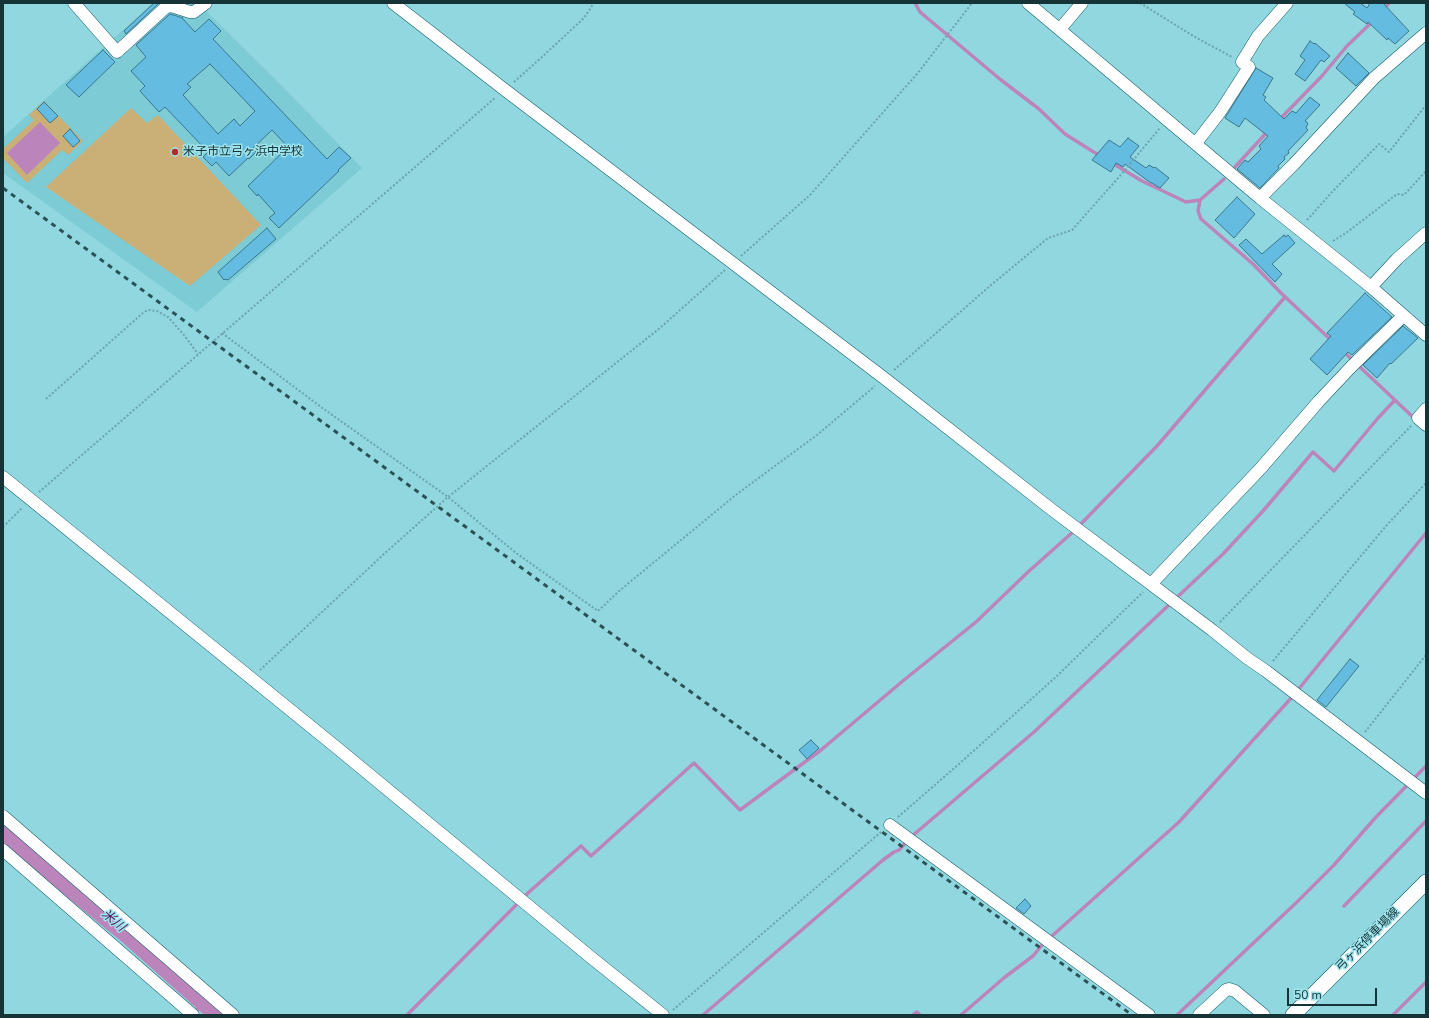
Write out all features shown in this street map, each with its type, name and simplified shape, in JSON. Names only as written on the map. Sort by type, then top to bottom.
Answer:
[{"type":"main road","name":"弓ヶ浜停車場線","points":[[1293,1015],[1426,882]]},
{"type":"street","points":[[74,3],[116,52],[166,7],[171,6],[194,12],[204,4]]},
{"type":"street","points":[[394,3],[505,90],[884,378],[1051,509],[1426,793]]},
{"type":"street","points":[[1028,3],[1298,230],[1371,287],[1403,316],[1424,330]]},
{"type":"street","points":[[1060,29],[1082,3]]},
{"type":"street","points":[[1196,143],[1220,112],[1249,67],[1242,62],[1258,36],[1287,3]]},
{"type":"street","points":[[1260,198],[1294,164],[1374,78],[1426,33]]},
{"type":"street","points":[[1371,287],[1397,259],[1426,234]]},
{"type":"street","points":[[1151,584],[1261,468],[1319,401],[1403,316]]},
{"type":"street","points":[[3,477],[336,746],[593,960],[663,1015]]},
{"type":"street","points":[[3,816],[233,1015]]},
{"type":"street","points":[[890,825],[1148,1015]]},
{"type":"street","points":[[3,850],[193,1015]]},
{"type":"street","points":[[1199,1015],[1226,990],[1229,989],[1235,991],[1264,1015]]},
{"type":"path","points":[[3,527],[31,499],[505,90],[584,18],[594,3]]},
{"type":"path","points":[[251,678],[384,554],[448,497],[660,328],[810,195],[917,74],[972,3]]},
{"type":"path","points":[[1140,3],[1195,37],[1242,62]]},
{"type":"path","points":[[1298,230],[1333,190],[1379,144],[1389,152],[1426,105]]},
{"type":"path","points":[[222,333],[321,407],[448,497],[516,553],[598,611],[619,591],[737,494],[817,435],[991,285],[1048,238],[1072,230],[1119,177],[1167,119]]},
{"type":"path","points":[[1322,248],[1346,233],[1397,194],[1404,195],[1426,171]]},
{"type":"path","points":[[46,399],[148,310],[158,311],[168,317],[184,334],[198,354]]},
{"type":"path","points":[[1212,630],[1424,417]]},
{"type":"path","points":[[1266,671],[1386,526],[1426,483]]},
{"type":"path","points":[[668,1015],[959,764],[1057,676],[1151,584]]},
{"type":"path","points":[[1361,743],[1364,734],[1426,655]]},
{"type":"shaded area","name":"米子市立弓ヶ浜中学校","points":[[153,3],[198,3],[362,168],[197,312],[3,173],[3,137]]},
{"type":"shaded area","points":[[44,101],[83,141],[68,155],[62,150],[27,183],[3,158],[3,149],[34,120],[29,115]]},
{"type":"shaded area","points":[[131,108],[147,123],[158,115],[261,225],[190,286],[46,187]]},
{"type":"shaded area","points":[[40,122],[60,143],[27,175],[7,153]]},
{"type":"building","points":[[154,3],[159,3],[126,34],[124,31]]},
{"type":"building","points":[[1344,3],[1360,3],[1367,8],[1370,3],[1383,3],[1409,31],[1395,44],[1388,38],[1387,40],[1368,22],[1367,24],[1353,14],[1355,12]]},
{"type":"building","points":[[170,14],[183,18],[195,32],[209,19],[221,31],[213,39],[327,159],[339,147],[351,158],[279,228],[269,218],[275,213],[258,194],[257,196],[248,186],[288,147],[272,130],[252,149],[256,152],[229,176],[216,162],[212,166],[203,157],[208,152],[165,107],[159,112],[140,91],[145,86],[131,71],[146,57],[136,45]],"holes":[[[210,64],[255,111],[240,126],[234,119],[218,134],[183,95],[191,87],[187,84]]]},
{"type":"building","points":[[1310,41],[1314,44],[1315,43],[1330,56],[1324,62],[1321,60],[1305,81],[1295,74],[1305,60],[1300,56]]},
{"type":"building","points":[[103,50],[115,62],[79,97],[66,85]]},
{"type":"building","points":[[1348,53],[1369,73],[1356,86],[1336,68]]},
{"type":"building","points":[[1256,68],[1273,78],[1263,95],[1266,97],[1264,100],[1284,119],[1292,111],[1296,113],[1310,97],[1320,105],[1305,121],[1308,123],[1306,128],[1308,130],[1288,151],[1289,153],[1284,157],[1285,159],[1278,166],[1279,168],[1260,188],[1237,169],[1245,160],[1248,162],[1261,149],[1259,146],[1268,136],[1245,118],[1239,127],[1225,118]]},
{"type":"building","points":[[44,102],[58,116],[50,123],[37,109]]},
{"type":"building","points":[[70,129],[80,141],[73,147],[63,136]]},
{"type":"building","points":[[1128,138],[1139,146],[1130,157],[1146,168],[1149,165],[1154,168],[1155,167],[1169,178],[1160,188],[1125,164],[1123,167],[1116,163],[1111,172],[1092,160],[1109,140],[1120,147]]},
{"type":"building","points":[[1237,197],[1255,214],[1234,238],[1215,220]]},
{"type":"building","points":[[267,228],[276,239],[228,280],[224,280],[218,272]]},
{"type":"building","points":[[1284,235],[1285,237],[1288,235],[1295,243],[1272,264],[1282,274],[1275,282],[1239,245],[1246,239],[1262,254]]},
{"type":"building","points":[[1365,293],[1392,317],[1352,355],[1348,352],[1327,375],[1310,359],[1331,336],[1327,333]]},
{"type":"building","points":[[1403,326],[1418,338],[1391,364],[1390,363],[1377,378],[1363,365]]},
{"type":"building","points":[[1350,659],[1359,666],[1326,707],[1317,700]]},
{"type":"building","points":[[811,740],[819,748],[807,759],[799,750]]},
{"type":"building","points":[[1025,899],[1031,906],[1024,914],[1016,908]]},
{"type":"waterway","points":[[915,3],[920,12],[1001,80],[1039,109],[1065,134],[1100,156]]},
{"type":"waterway","points":[[1384,9],[1389,3]]},
{"type":"waterway","points":[[1280,119],[1321,77],[1347,46],[1373,21]]},
{"type":"waterway","points":[[1235,167],[1268,131]]},
{"type":"waterway","points":[[1112,163],[1142,181],[1186,202],[1200,200],[1224,179]]},
{"type":"waterway","points":[[1200,200],[1198,211],[1201,219],[1253,264],[1281,293],[1332,341]]},
{"type":"waterway","points":[[407,1015],[529,892],[581,846],[591,856],[694,763],[740,810],[821,750],[976,622],[1028,572],[1074,531],[1157,446],[1285,297]]},
{"type":"waterway","points":[[1344,352],[1415,419]]},
{"type":"waterway","points":[[703,1015],[883,860],[899,850],[911,837],[1034,732],[1223,554],[1263,511],[1313,452],[1334,471],[1395,400]]},
{"type":"waterway","points":[[961,1015],[1005,977],[1033,956],[1042,945],[1179,822],[1293,696],[1426,533]]},
{"type":"waterway","points":[[1177,1015],[1297,902],[1334,865],[1376,817],[1426,766]]},
{"type":"waterway","points":[[1344,906],[1426,821]]},
{"type":"waterway","name":"米川","points":[[3,831],[124,930],[220,1015]]},
{"type":"waterway","points":[[1393,1015],[1426,982]]},
{"type":"waterway","points":[[194,1012],[206,1003]]},
{"type":"waterway","points":[[913,1015],[917,1012],[920,1015]]},
{"type":"railway","points":[[3,188],[1132,1015]]},
{"type":"place","name":"米子市立弓ヶ浜中学校","points":[[175,152]]}]
